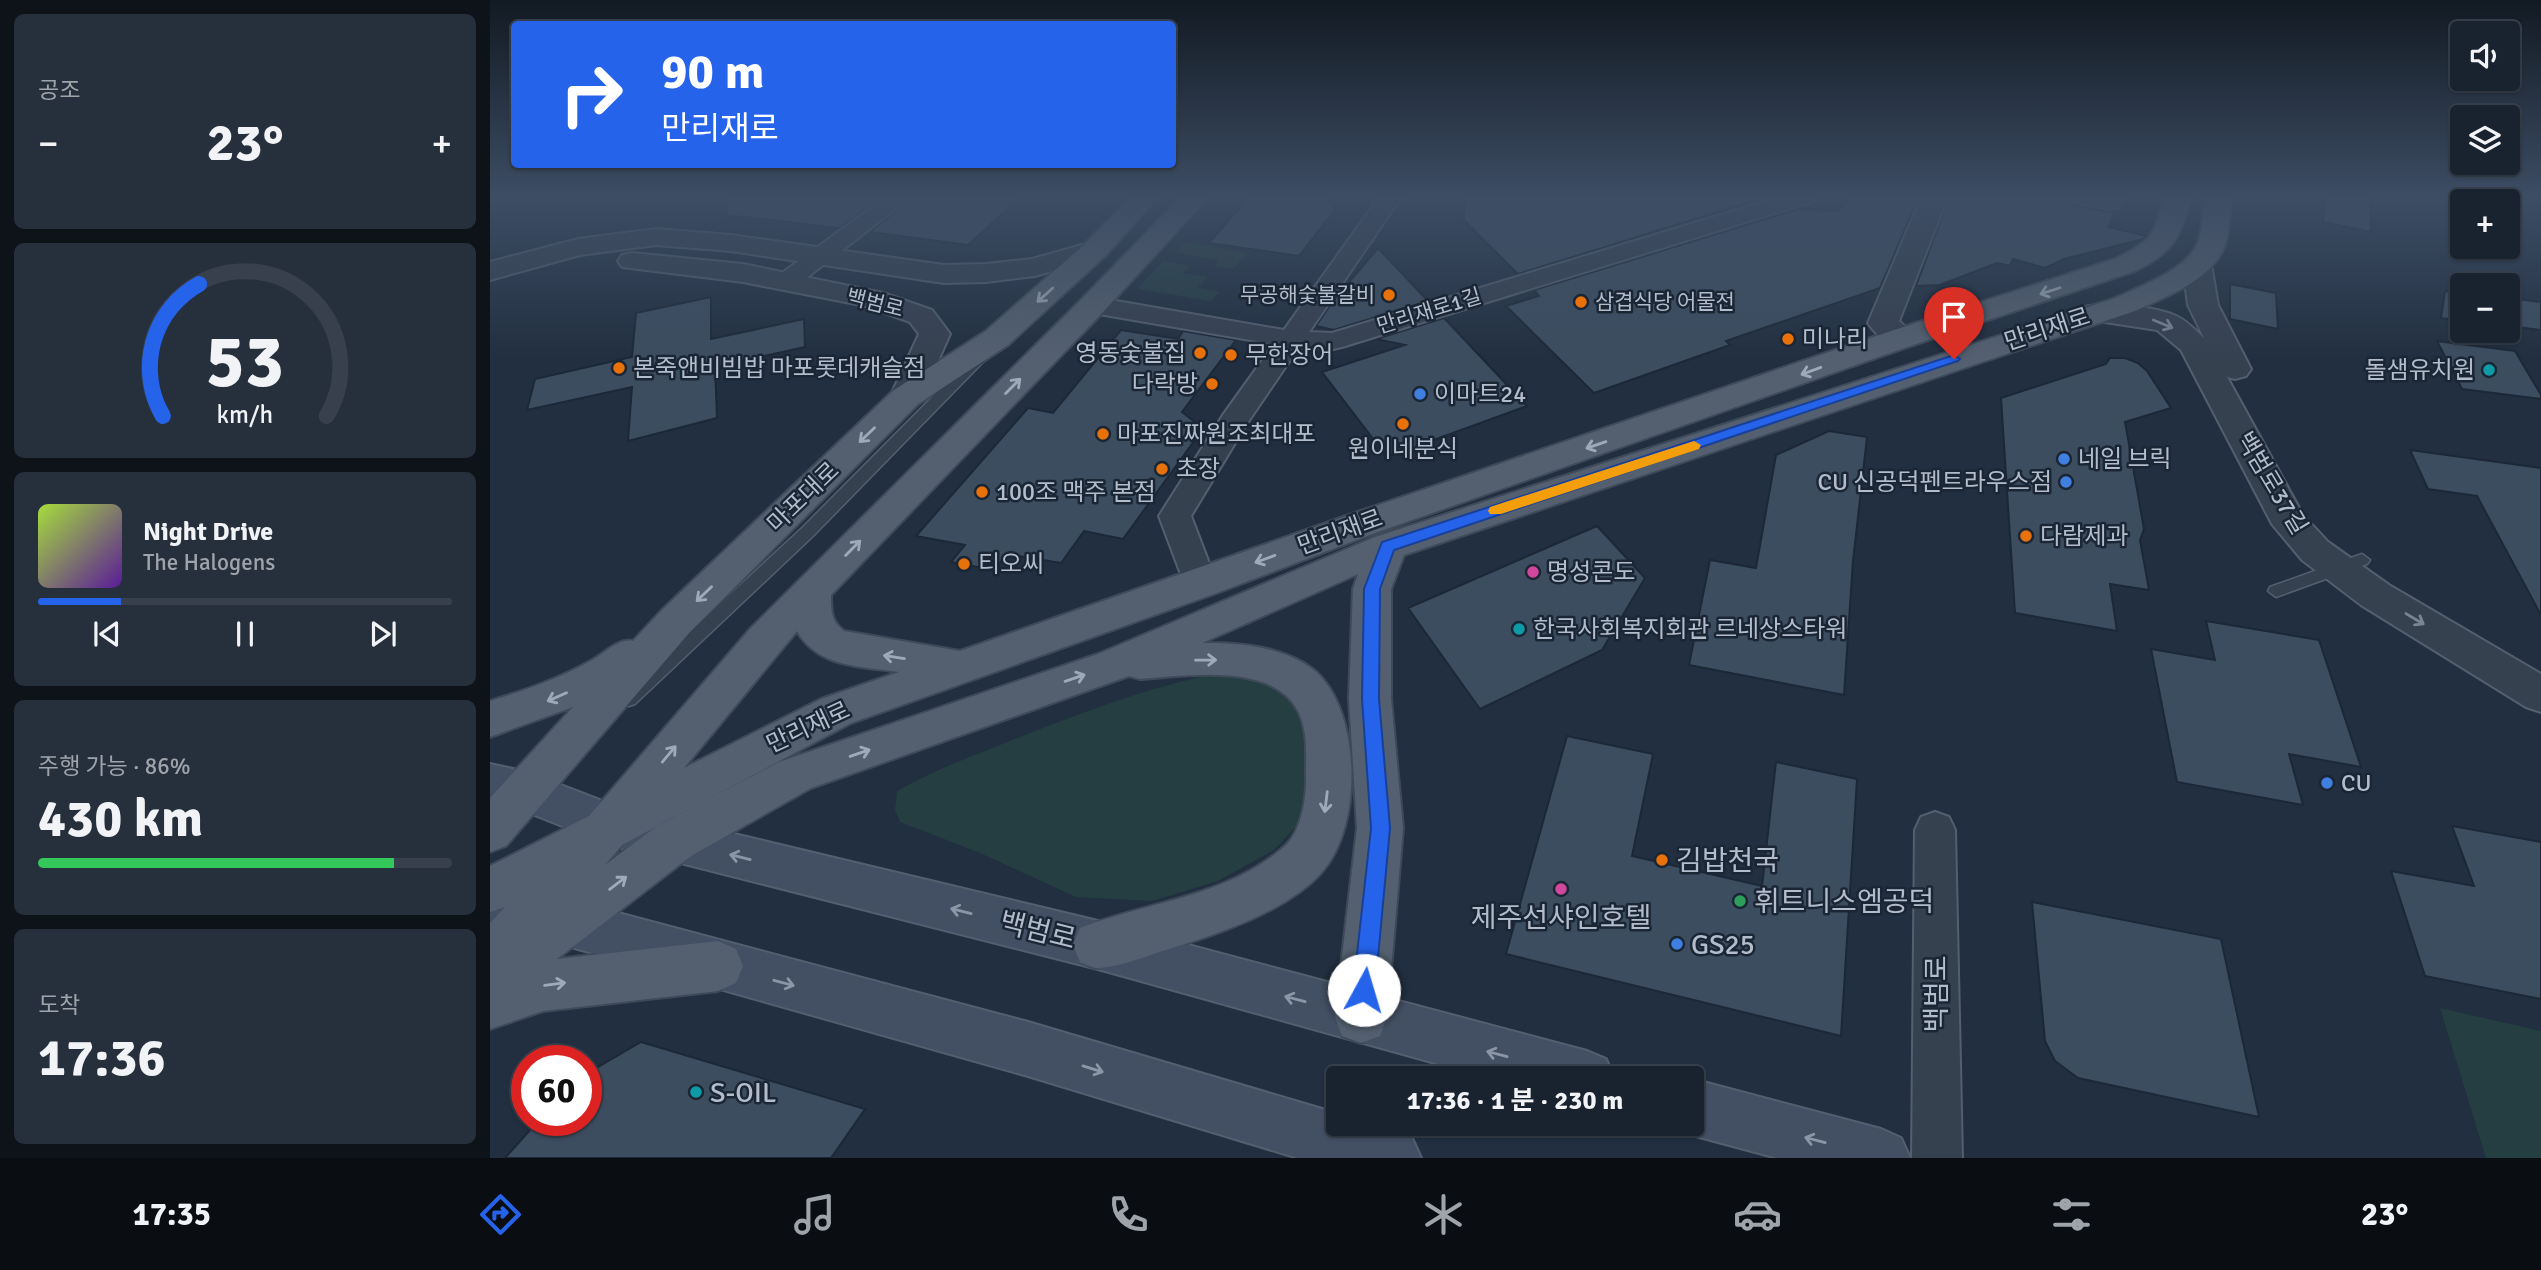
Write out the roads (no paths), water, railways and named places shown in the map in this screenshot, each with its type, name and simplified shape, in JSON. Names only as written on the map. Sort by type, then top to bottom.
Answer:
[{"type":"main road","name":"마포대로","points":[[490,831],[508,788],[906,397],[997,338],[1095,250]]},
{"type":"main road","points":[[490,959],[610,825],[764,640],[1145,250]]},
{"type":"main road","name":"만리재로","points":[[490,890],[610,825],[836,711],[1200,584],[1362,524],[1902,338],[2124,265],[2154,250]]},
{"type":"main road","name":"만리재로","points":[[529,914],[674,841],[795,775],[1113,665],[1388,546],[2124,304],[2166,285],[2205,250]]},
{"type":"main road","points":[[1361,1017],[1380,828],[1370,699],[1371,600],[1372,589],[1388,546]]},
{"type":"main road","points":[[812,589],[812,616],[818,635],[833,645],[962,667]]},
{"type":"main road","points":[[490,719],[550,700],[607,673],[676,621]]},
{"type":"main road","points":[[1098,945],[1194,919],[1257,890],[1306,858],[1326,811],[1330,763],[1324,720],[1308,690],[1283,670],[1251,660],[1113,665]]},
{"type":"main road","name":"백범로","points":[[508,788],[610,825],[1098,945],[1543,1066]]},
{"type":"main road","points":[[529,914],[1028,1049],[1298,1145],[1392,1158]]},
{"type":"main road","points":[[490,979],[529,914]]},
{"type":"main road","points":[[490,1003],[543,986],[718,966]]},
{"type":"main road","points":[[1704,1110],[1881,1158]]},
{"type":"street","name":"백범로","points":[[490,271],[567,250]]},
{"type":"street","name":"백범로","points":[[779,250],[944,274],[986,273],[1035,267],[1092,250]]},
{"type":"street","points":[[787,281],[829,250]]},
{"type":"street","points":[[1200,584],[1175,516],[1233,422],[1354,250]]},
{"type":"street","name":"만리재로1길","points":[[1292,339],[1333,341],[1630,250]]},
{"type":"street","points":[[1902,338],[1883,323],[1913,250]]},
{"type":"street","name":"백범로37길","points":[[2205,250],[2203,305],[2302,494],[2338,541],[2350,565],[2375,595],[2541,695]]},
{"type":"street","name":"백범로","points":[[490,291],[555,271],[593,264],[666,262],[787,281],[898,306],[921,316],[935,334],[906,397]]},
{"type":"street","points":[[1093,305],[1292,339]]},
{"type":"street","name":"백범로37길","points":[[2096,313],[2136,316],[2167,323],[2194,345],[2290,523],[2315,551],[2350,565],[2541,666]]},
{"type":"street","name":"백범로","points":[[1935,830],[1937,1158]]},
{"type":"lane","points":[[508,788],[717,618],[940,400],[997,338]]},
{"type":"lane","points":[[2276,591],[2350,565]]},
{"type":"place","name":"무공해숯불갈비","points":[[1389,295]]},
{"type":"place","name":"삼겹식당 어물전","points":[[1581,302]]},
{"type":"place","name":"미나리","points":[[1788,339]]},
{"type":"place","name":"영동숯불집","points":[[1200,353]]},
{"type":"place","name":"무한장어","points":[[1231,355]]},
{"type":"place","name":"본죽앤비빔밥 마포롯데캐슬점","points":[[619,368]]},
{"type":"place","name":"돌샘유치원","points":[[2489,370]]},
{"type":"place","name":"다락방","points":[[1212,384]]},
{"type":"place","name":"이마트24","points":[[1420,394]]},
{"type":"place","name":"원이네분식","points":[[1403,424]]},
{"type":"place","name":"마포진짜원조최대포","points":[[1103,434]]},
{"type":"place","name":"네일 브릭","points":[[2064,459]]},
{"type":"place","name":"초장","points":[[1162,469]]},
{"type":"place","name":"CU 신공덕펜트라우스점","points":[[2066,482]]},
{"type":"place","name":"100조 맥주 본점","points":[[982,492]]},
{"type":"place","name":"다람제과","points":[[2026,536]]},
{"type":"place","name":"티오씨","points":[[964,564]]},
{"type":"place","name":"명성콘도","points":[[1533,572]]},
{"type":"place","name":"한국사회복지회관 르네상스타워","points":[[1519,629]]},
{"type":"place","name":"CU","points":[[2327,783]]},
{"type":"place","name":"김밥천국","points":[[1662,860]]},
{"type":"place","name":"제주선샤인호텔","points":[[1561,889]]},
{"type":"place","name":"휘트니스엠공덕","points":[[1740,901]]},
{"type":"place","name":"GS25","points":[[1677,944]]},
{"type":"place","name":"S-OIL","points":[[696,1092]]}]
